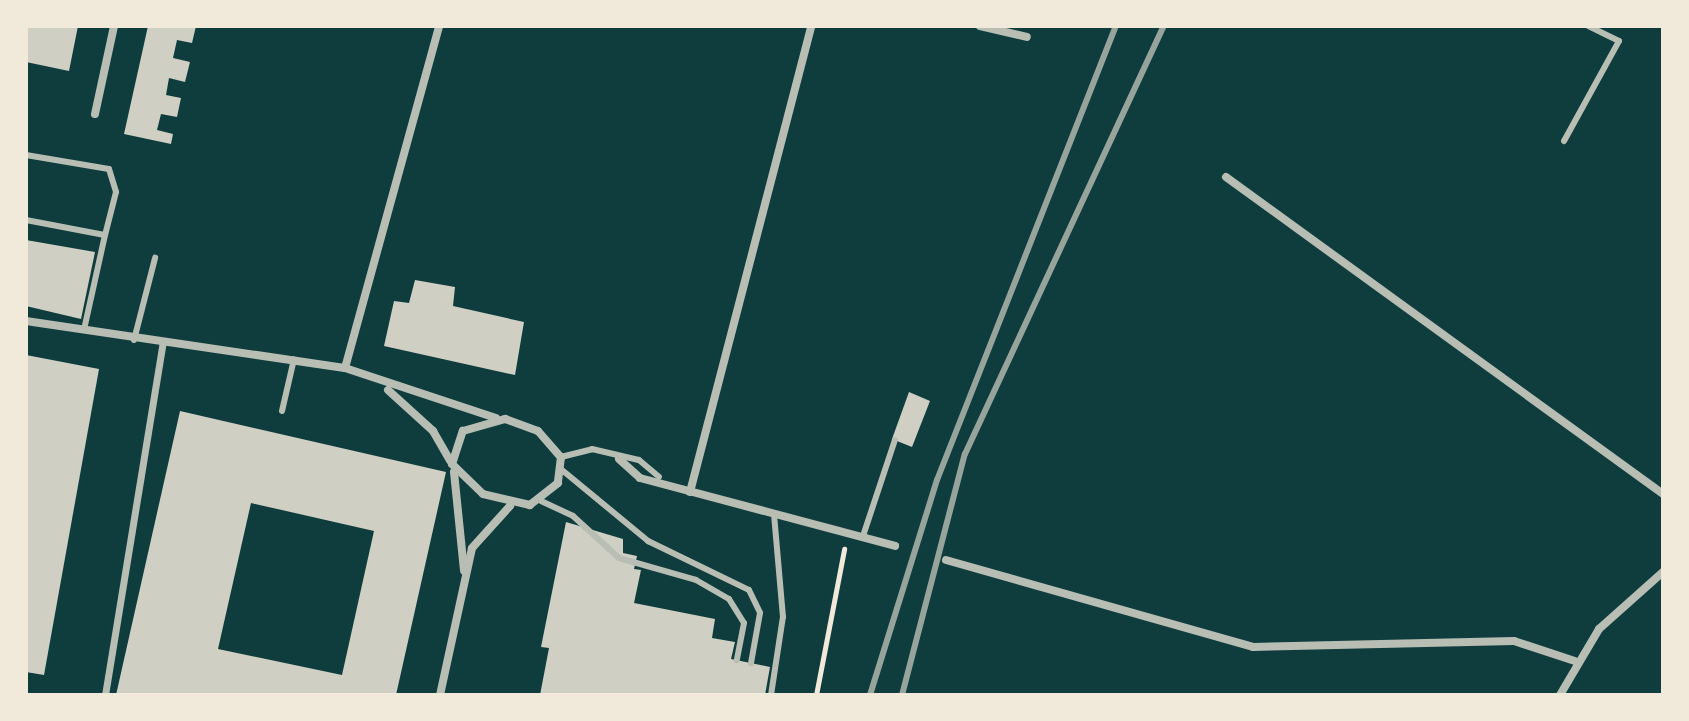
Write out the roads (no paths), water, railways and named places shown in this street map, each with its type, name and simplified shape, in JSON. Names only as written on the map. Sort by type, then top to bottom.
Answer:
[{"type":"street","points":[[95,114],[114,26]]},
{"type":"street","points":[[345,368],[439,26]]},
{"type":"street","points":[[690,492],[811,26]]},
{"type":"street","points":[[980,26],[1027,37]]},
{"type":"street","points":[[1226,177],[1663,494]]},
{"type":"street","points":[[26,321],[83,333],[345,368],[381,384],[538,431],[561,457],[562,470],[541,501],[510,506],[478,535],[464,570],[440,695]]},
{"type":"street","points":[[105,695],[163,342]]},
{"type":"street","points":[[381,384],[433,431],[468,484],[510,506]]},
{"type":"street","points":[[464,570],[452,464],[463,431],[496,418]]},
{"type":"street","points":[[619,459],[640,478],[659,477],[690,492],[895,546]]},
{"type":"street","points":[[946,560],[1253,647],[1501,640],[1575,661]]},
{"type":"street","points":[[1560,695],[1575,661],[1599,629],[1663,572]]},
{"type":"lane","points":[[1564,141],[1619,41],[1588,26]]},
{"type":"lane","points":[[26,155],[109,169],[116,192],[83,333]]},
{"type":"lane","points":[[26,220],[105,235]]},
{"type":"lane","points":[[134,340],[155,258]]},
{"type":"lane","points":[[282,411],[294,359]]},
{"type":"lane","points":[[863,536],[895,440]]},
{"type":"lane","points":[[561,457],[583,449],[646,463],[659,477]]},
{"type":"lane","points":[[562,470],[648,541],[749,590],[760,613],[751,663]]},
{"type":"lane","points":[[541,501],[573,516],[619,558],[696,580],[729,599],[744,623],[737,660]]},
{"type":"lane","points":[[771,695],[783,617],[774,514]]},
{"type":"railway","points":[[870,695],[937,480],[1116,26]]},
{"type":"railway","points":[[902,695],[965,454],[1164,26]]}]
